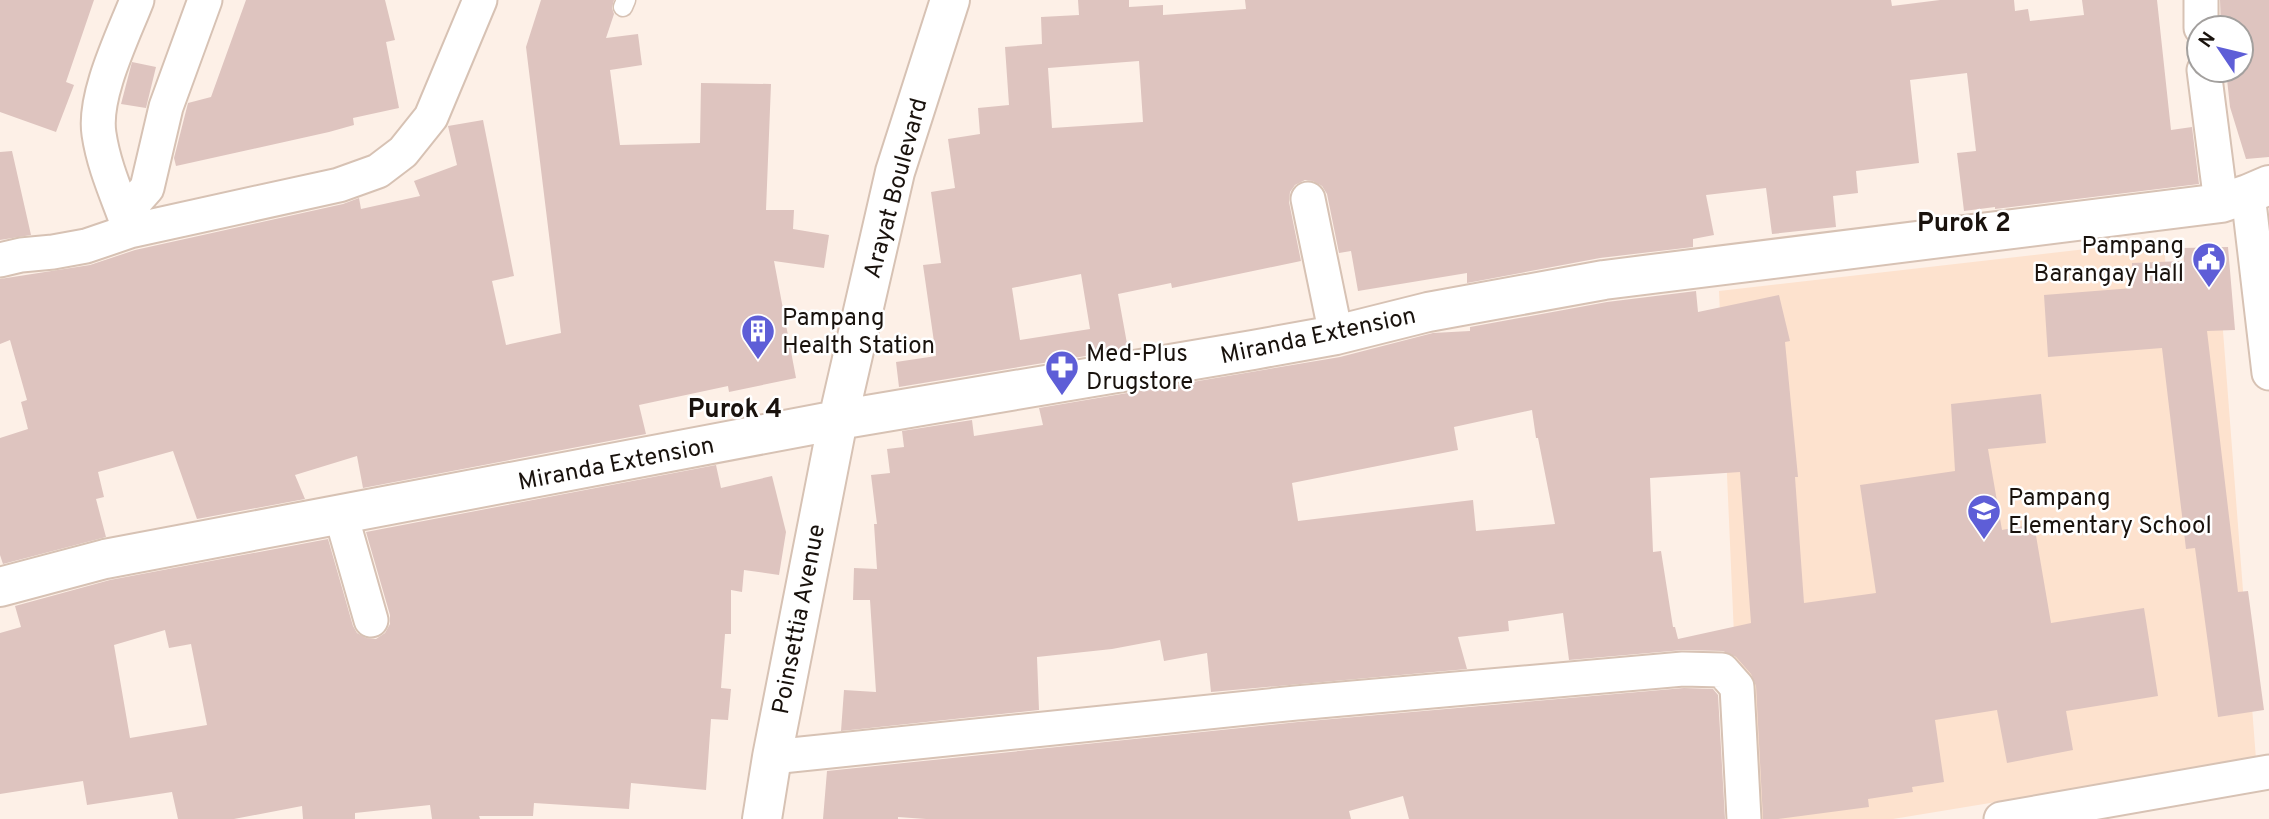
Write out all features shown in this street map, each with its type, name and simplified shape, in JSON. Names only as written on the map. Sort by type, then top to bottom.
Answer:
[{"type":"main road","name":"Arayat Boulevard","points":[[838,420],[895,172],[950,0]]},
{"type":"main road","name":"Miranda Extension","points":[[0,587],[105,559],[838,420],[1336,335],[1428,312],[1604,280],[2246,194]]},
{"type":"main road","name":"Poinsettia Avenue","points":[[762,819],[838,420]]},
{"type":"street","points":[[127,222],[107,171],[98,131],[100,98],[137,0]]},
{"type":"street","points":[[127,222],[148,188],[166,107],[205,0]]},
{"type":"street","points":[[0,260],[86,246],[127,222],[339,185],[378,171],[403,152],[431,117],[480,0]]},
{"type":"street","points":[[2209,84],[2246,194],[2266,322],[2269,373]]},
{"type":"street","points":[[1308,200],[1336,335]]},
{"type":"street","points":[[341,516],[371,620]]},
{"type":"street","points":[[772,757],[1296,703],[1683,668],[1722,670],[1737,687],[1744,819]]},
{"type":"street","points":[[2001,819],[2269,772]]},
{"type":"shaded area","name":"Pampang Elementary School","points":[[2164,240],[2169,323],[2222,318],[2256,759],[1893,819],[1742,819],[1719,291]]},
{"type":"building","points":[[0,0],[94,0],[66,82],[74,85],[56,132],[0,112]]},
{"type":"building","points":[[246,0],[385,0],[395,40],[386,42],[399,108],[353,118],[354,125],[329,132],[176,166],[174,158],[188,103],[211,97]]},
{"type":"building","points":[[541,0],[614,0],[614,14],[606,38],[638,34],[642,65],[610,70],[620,145],[700,143],[701,83],[771,84],[766,210],[794,210],[793,229],[829,235],[824,268],[774,261],[796,378],[729,392],[728,386],[639,405],[646,434],[363,488],[357,456],[295,475],[305,499],[197,519],[173,451],[98,472],[104,497],[96,499],[106,537],[3,564],[0,555],[0,438],[28,429],[21,402],[27,400],[10,340],[0,344],[0,279],[90,265],[135,250],[343,204],[359,198],[361,209],[420,196],[414,181],[457,165],[448,126],[483,120],[514,276],[492,281],[506,345],[561,333],[526,47]]},
{"type":"building","points":[[1078,0],[1129,0],[1129,7],[1163,5],[1163,15],[1246,9],[1245,0],[1891,0],[1892,6],[1940,0],[2014,0],[2015,11],[2028,9],[2030,21],[2084,15],[2082,0],[2157,0],[2171,130],[2192,127],[2199,184],[1964,211],[1957,153],[1976,151],[1967,73],[1910,80],[1919,163],[1856,171],[1858,193],[1833,196],[1836,227],[1772,234],[1766,188],[1706,195],[1714,235],[1693,239],[1693,247],[1600,258],[1467,283],[1467,273],[1358,291],[1351,251],[1339,253],[1327,194],[1322,186],[1305,180],[1295,185],[1290,192],[1289,202],[1301,261],[1172,288],[1171,283],[1118,294],[1128,349],[899,387],[896,362],[936,356],[923,265],[941,263],[931,192],[955,188],[948,139],[980,134],[978,108],[1009,105],[1005,47],[1042,44],[1041,17],[1079,15]],"holes":[[[1139,61],[1143,122],[1052,128],[1048,68]],[[1081,274],[1090,329],[1020,340],[1012,288]]]},
{"type":"building","points":[[2220,0],[2269,0],[2269,157],[2246,159],[2230,107],[2228,84],[2255,84],[2255,14],[2220,14]]},
{"type":"building","points":[[132,62],[156,67],[146,108],[121,104]]},
{"type":"building","points":[[12,151],[31,235],[0,240],[0,152]]},
{"type":"building","points":[[2228,247],[2235,330],[2207,331],[2238,592],[2248,591],[2264,710],[2218,717],[2195,548],[2186,549],[2162,348],[2048,357],[2044,295],[2133,288],[2132,263],[2184,261],[2183,248]]},
{"type":"building","points":[[1696,291],[1698,312],[1779,295],[1790,341],[1785,342],[1798,477],[1795,477],[1804,603],[1876,593],[1860,485],[1955,471],[1951,404],[2041,394],[2046,443],[1988,449],[2002,530],[2034,524],[2051,623],[2144,608],[2158,696],[2066,711],[2073,750],[2007,763],[1997,710],[1935,720],[1944,782],[1912,787],[1913,792],[1868,799],[1869,807],[1778,819],[1763,819],[1756,686],[1751,674],[1736,657],[1723,651],[1683,650],[1569,660],[1563,613],[1508,621],[1509,631],[1458,637],[1467,669],[1211,692],[1207,653],[1164,661],[1160,640],[1112,649],[1037,657],[1039,710],[841,731],[844,690],[876,692],[870,600],[853,600],[854,568],[877,569],[874,524],[877,524],[871,475],[890,473],[887,449],[904,447],[902,431],[972,420],[974,436],[1043,425],[1039,408],[1340,357],[1433,333],[1470,331],[1470,327],[1607,302]],"holes":[[[1532,410],[1555,524],[1476,531],[1473,500],[1298,521],[1292,483],[1458,450],[1454,427]],[[1740,472],[1751,623],[1678,639],[1673,627],[1661,551],[1653,552],[1650,478]]]},
{"type":"building","points":[[716,465],[721,488],[772,476],[786,532],[779,575],[744,570],[742,592],[731,590],[731,634],[725,634],[721,688],[731,689],[728,720],[711,719],[706,790],[631,783],[629,809],[534,803],[533,816],[479,816],[480,819],[432,819],[430,805],[355,813],[355,819],[303,819],[302,806],[234,819],[178,819],[172,792],[87,805],[83,781],[0,794],[0,633],[21,627],[15,606],[110,580],[328,539],[353,626],[357,633],[376,639],[385,633],[390,624],[390,615],[366,532]],"holes":[[[165,630],[169,648],[191,644],[207,725],[130,738],[114,645]]]},
{"type":"building","points":[[1684,688],[1713,689],[1718,695],[1725,819],[1409,819],[1403,796],[1349,811],[1351,819],[823,819],[827,771],[1298,722]]},
{"type":"place","name":"Pampang Barangay Hall","points":[[2209,289]]},
{"type":"place","name":"Pampang Health Station","points":[[758,361]]},
{"type":"place","name":"Med-Plus Drugstore","points":[[1062,397]]},
{"type":"place","name":"Pampang Elementary School","points":[[1984,541]]},
{"type":"district","name":"Purok 2","points":[[1964,222]]},
{"type":"district","name":"Purok 4","points":[[735,408]]}]
